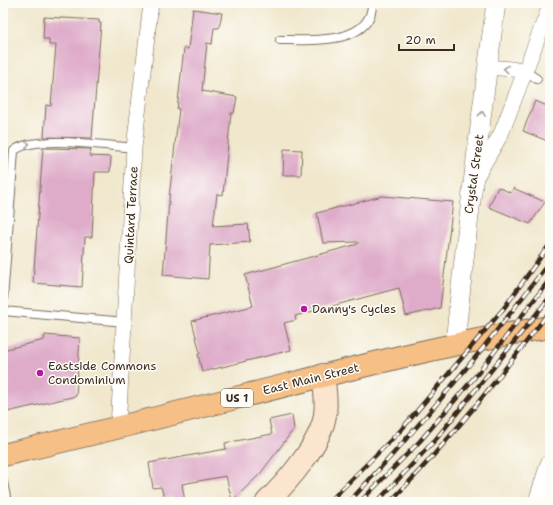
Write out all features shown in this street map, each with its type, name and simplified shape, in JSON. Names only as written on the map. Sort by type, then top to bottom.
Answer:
[{"type":"main road","name":"East Main Street","points":[[3,456],[323,375],[455,344],[550,327]]},
{"type":"main road","points":[[267,502],[299,466],[320,432],[325,416],[326,391],[323,375]]},
{"type":"street","name":"Quintard Terrace","points":[[118,428],[134,148],[151,3]]},
{"type":"street","name":"Crystal Street","points":[[455,344],[466,235],[496,3]]},
{"type":"street","points":[[474,181],[501,134],[524,70],[550,6]]},
{"type":"street","points":[[487,67],[524,70]]},
{"type":"street","points":[[543,495],[550,464]]},
{"type":"lane","points":[[280,40],[334,39],[350,35],[367,22],[372,3]]},
{"type":"lane","points":[[524,70],[537,79]]},
{"type":"lane","points":[[3,300],[14,151],[18,147],[44,142],[134,148]]},
{"type":"lane","points":[[3,311],[125,322]]},
{"type":"lane","points":[[3,482],[7,502]]},
{"type":"building","points":[[193,9],[222,13],[219,28],[214,28],[212,44],[207,43],[202,91],[237,97],[234,113],[231,113],[223,195],[217,194],[213,226],[248,224],[250,242],[210,245],[208,279],[163,275],[170,189],[179,109],[177,109],[184,48],[188,49]]},
{"type":"building","points":[[44,17],[99,20],[99,23],[101,23],[92,138],[44,137],[46,105],[51,106],[56,45],[49,45],[49,39],[43,39]]},
{"type":"building","points":[[535,101],[550,107],[550,142],[523,131]]},
{"type":"building","points":[[43,148],[91,149],[90,156],[111,157],[110,172],[95,172],[92,237],[85,237],[82,287],[33,283]]},
{"type":"building","points":[[284,149],[302,150],[301,175],[283,175]]},
{"type":"building","points":[[498,187],[511,193],[513,188],[545,202],[530,224],[489,207]]},
{"type":"building","points":[[382,196],[453,202],[440,308],[406,316],[399,288],[295,316],[296,320],[284,323],[291,350],[202,372],[198,354],[200,353],[192,321],[253,306],[245,275],[358,244],[358,242],[323,243],[317,213]]},
{"type":"building","name":"Eastside Commons Condominium","points":[[45,335],[80,338],[76,396],[3,413],[3,350],[44,340]]},
{"type":"building","points":[[292,415],[294,429],[260,474],[232,501],[226,476],[182,484],[185,502],[176,502],[171,497],[164,498],[161,487],[153,488],[149,463],[226,449],[225,443],[272,434],[269,420]]},
{"type":"railway","points":[[329,502],[401,430],[504,308],[550,244]]},
{"type":"railway","points":[[349,502],[402,444],[453,384],[503,323],[550,261]]},
{"type":"railway","points":[[360,502],[420,441],[479,372],[550,279]]},
{"type":"railway","points":[[377,502],[436,439],[550,297]]},
{"type":"railway","points":[[390,502],[453,433],[550,311]]},
{"type":"place","name":"Danny's Cycles","points":[[304,309]]},
{"type":"place","name":"Eastside Commons Condominium","points":[[40,373]]}]
